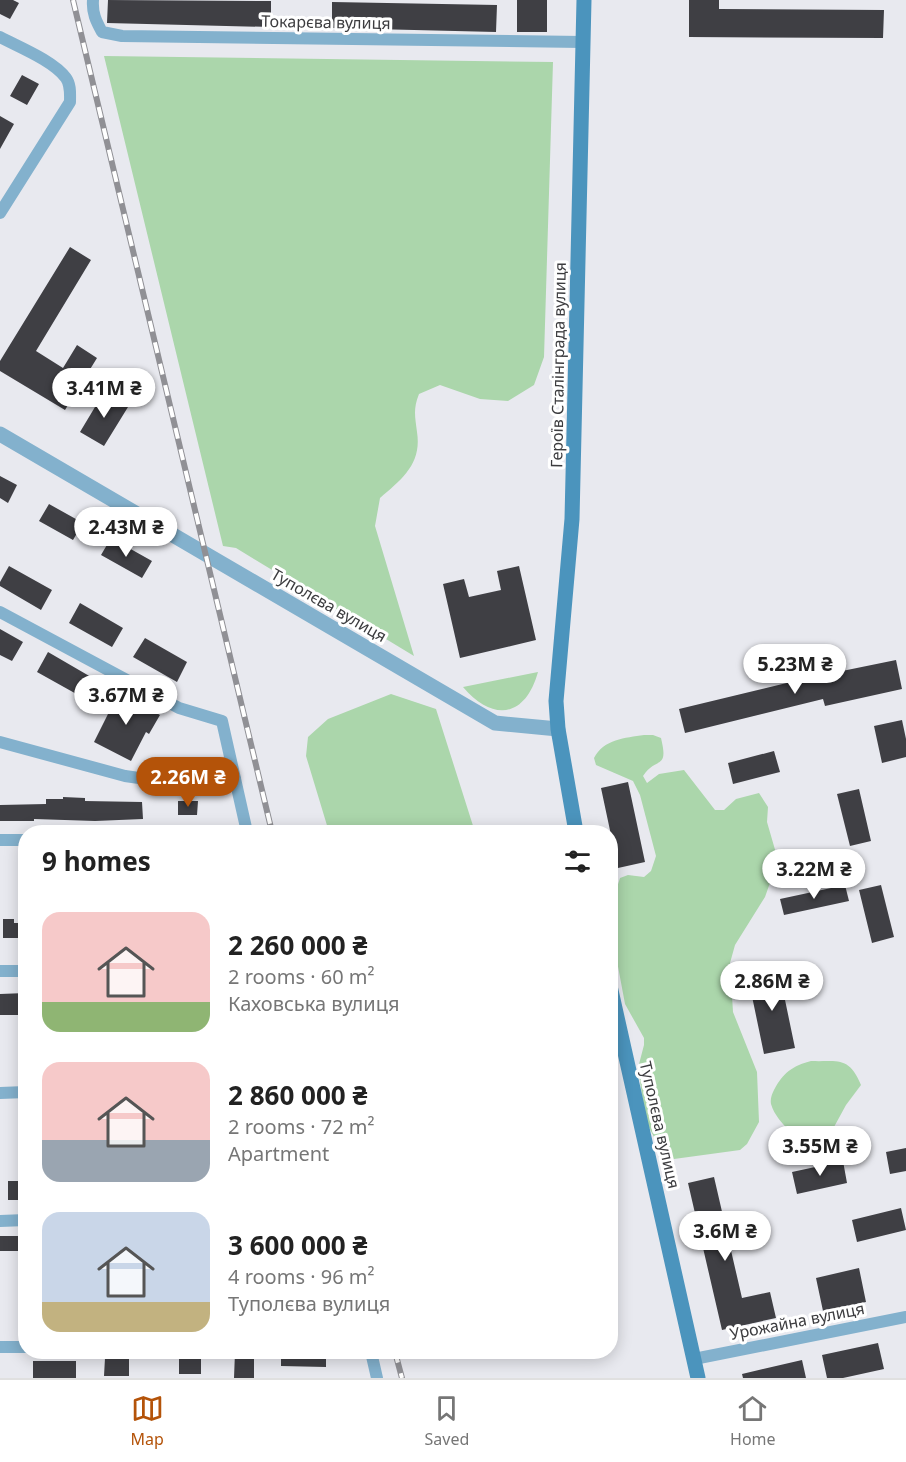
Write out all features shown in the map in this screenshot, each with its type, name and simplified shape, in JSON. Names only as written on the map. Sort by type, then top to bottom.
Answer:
[{"type":"main road","name":"Героїв Сталінграда вулиця","points":[[558,729],[556,701],[572,519],[584,0]]},
{"type":"main road","points":[[558,729],[575,825]]},
{"type":"main road","name":"Туполєва вулиця","points":[[618,1022],[698,1378]]},
{"type":"street","name":"Токарєва вулиця","points":[[93,0],[96,22],[102,32],[122,36],[583,42]]},
{"type":"street","points":[[0,37],[52,65],[67,78],[69,84],[69,102],[0,213]]},
{"type":"street","name":"Туполєва вулиця","points":[[0,434],[495,723],[558,729]]},
{"type":"street","points":[[0,612],[179,708],[222,721],[245,825]]},
{"type":"street","points":[[0,742],[125,776],[188,785],[235,778]]},
{"type":"street","points":[[0,840],[18,840]]},
{"type":"street","points":[[0,971],[18,970]]},
{"type":"street","points":[[0,1093],[18,1092]]},
{"type":"street","points":[[0,1221],[18,1220]]},
{"type":"street","name":"Урожайна вулиця","points":[[694,1359],[906,1317]]},
{"type":"street","points":[[0,1347],[18,1347]]},
{"type":"street","points":[[373,1359],[377,1378]]},
{"type":"green space","points":[[104,56],[553,62],[544,357],[534,385],[508,401],[480,399],[440,385],[419,394],[415,413],[418,443],[413,462],[403,477],[380,498],[375,526],[414,656],[236,548],[223,546]]},
{"type":"green space","points":[[538,672],[525,699],[507,710],[496,710],[486,706],[463,687]]},
{"type":"green space","points":[[391,694],[436,709],[473,825],[327,825],[306,756],[308,737],[328,719]]},
{"type":"green space","points":[[644,735],[661,738],[662,759],[643,776],[647,783],[659,774],[684,770],[715,810],[724,810],[736,799],[759,793],[768,807],[767,822],[778,860],[765,897],[735,945],[730,963],[733,1012],[757,1072],[759,1122],[747,1144],[740,1150],[674,1159],[661,1150],[646,1122],[638,1068],[644,1038],[625,1004],[618,966],[618,884],[620,878],[628,875],[644,877],[651,871],[656,856],[640,795],[633,781],[596,765],[594,758],[603,747],[622,739]]},
{"type":"green space","points":[[811,1061],[842,1062],[852,1069],[861,1085],[846,1105],[834,1127],[819,1132],[790,1132],[774,1112],[771,1097],[777,1084],[785,1075],[798,1065]]},
{"type":"building","points":[[0,0],[13,0],[19,3],[10,19],[0,14]]},
{"type":"building","points":[[108,0],[271,1],[271,27],[107,23]]},
{"type":"building","points":[[517,0],[547,0],[547,32],[517,32]]},
{"type":"building","points":[[689,0],[719,0],[719,9],[884,10],[883,38],[689,37]]},
{"type":"building","points":[[332,2],[497,5],[496,32],[332,28]]},
{"type":"building","points":[[22,75],[39,84],[27,105],[10,96]]},
{"type":"building","points":[[0,116],[14,124],[0,149]]},
{"type":"building","points":[[70,247],[91,260],[36,351],[63,368],[77,345],[97,358],[65,410],[0,371],[0,361]]},
{"type":"building","points":[[104,392],[128,407],[104,446],[80,432]]},
{"type":"building","points":[[0,476],[17,485],[8,503],[0,498]]},
{"type":"building","points":[[49,504],[83,523],[73,540],[39,521]]},
{"type":"building","points":[[111,538],[152,561],[142,578],[101,555]]},
{"type":"building","points":[[9,566],[52,590],[41,610],[0,586]]},
{"type":"building","points":[[519,566],[536,640],[460,658],[443,584],[464,579],[469,597],[501,590],[497,571]]},
{"type":"building","points":[[80,603],[123,628],[112,647],[69,623]]},
{"type":"building","points":[[0,629],[23,642],[12,661],[0,655]]},
{"type":"building","points":[[145,638],[187,662],[177,682],[133,657]]},
{"type":"building","points":[[48,652],[91,677],[80,696],[37,672]]},
{"type":"building","points":[[896,660],[902,689],[825,706],[823,699],[685,733],[679,709],[803,679]]},
{"type":"building","points":[[117,691],[160,715],[149,734],[146,732],[131,761],[94,742],[109,712],[106,710]]},
{"type":"building","points":[[902,720],[906,739],[906,757],[882,763],[874,726]]},
{"type":"building","points":[[774,751],[780,772],[733,784],[728,763]]},
{"type":"building","points":[[628,782],[645,862],[618,868],[618,825],[609,825],[601,788]]},
{"type":"building","points":[[859,789],[871,841],[850,846],[837,794]]},
{"type":"building","points":[[63,797],[85,798],[85,801],[142,802],[143,819],[0,821],[0,805],[46,804],[46,799],[63,799]]},
{"type":"building","points":[[178,801],[198,801],[197,815],[178,815]]},
{"type":"building","points":[[845,885],[849,901],[784,915],[780,899]]},
{"type":"building","points":[[881,885],[894,937],[872,943],[859,890]]},
{"type":"building","points":[[3,919],[14,919],[14,923],[18,923],[18,938],[3,938]]},
{"type":"building","points":[[779,971],[795,1048],[764,1054],[748,977]]},
{"type":"building","points":[[18,993],[18,1015],[0,1015],[0,994]]},
{"type":"building","points":[[906,1148],[906,1171],[890,1174],[886,1152]]},
{"type":"building","points":[[843,1161],[847,1183],[797,1194],[792,1172]]},
{"type":"building","points":[[714,1177],[742,1298],[770,1292],[776,1318],[722,1330],[688,1183]]},
{"type":"building","points":[[8,1181],[18,1181],[18,1200],[8,1200]]},
{"type":"building","points":[[901,1208],[906,1230],[857,1242],[852,1220]]},
{"type":"building","points":[[0,1236],[18,1236],[18,1251],[0,1251]]},
{"type":"building","points":[[859,1268],[866,1302],[823,1311],[816,1278]]},
{"type":"building","points":[[878,1343],[884,1369],[843,1378],[827,1378],[822,1355]]},
{"type":"building","points":[[105,1359],[129,1359],[129,1376],[104,1376]]},
{"type":"building","points":[[179,1359],[201,1359],[201,1374],[179,1374]]},
{"type":"building","points":[[235,1359],[254,1359],[254,1378],[234,1378]]},
{"type":"building","points":[[281,1359],[326,1359],[326,1367],[281,1366]]},
{"type":"building","points":[[802,1360],[806,1378],[743,1378],[742,1374]]},
{"type":"building","points":[[33,1361],[76,1361],[76,1378],[33,1378]]},
{"type":"railway","points":[[73,0],[270,825]]},
{"type":"railway","points":[[397,1359],[402,1378]]}]
